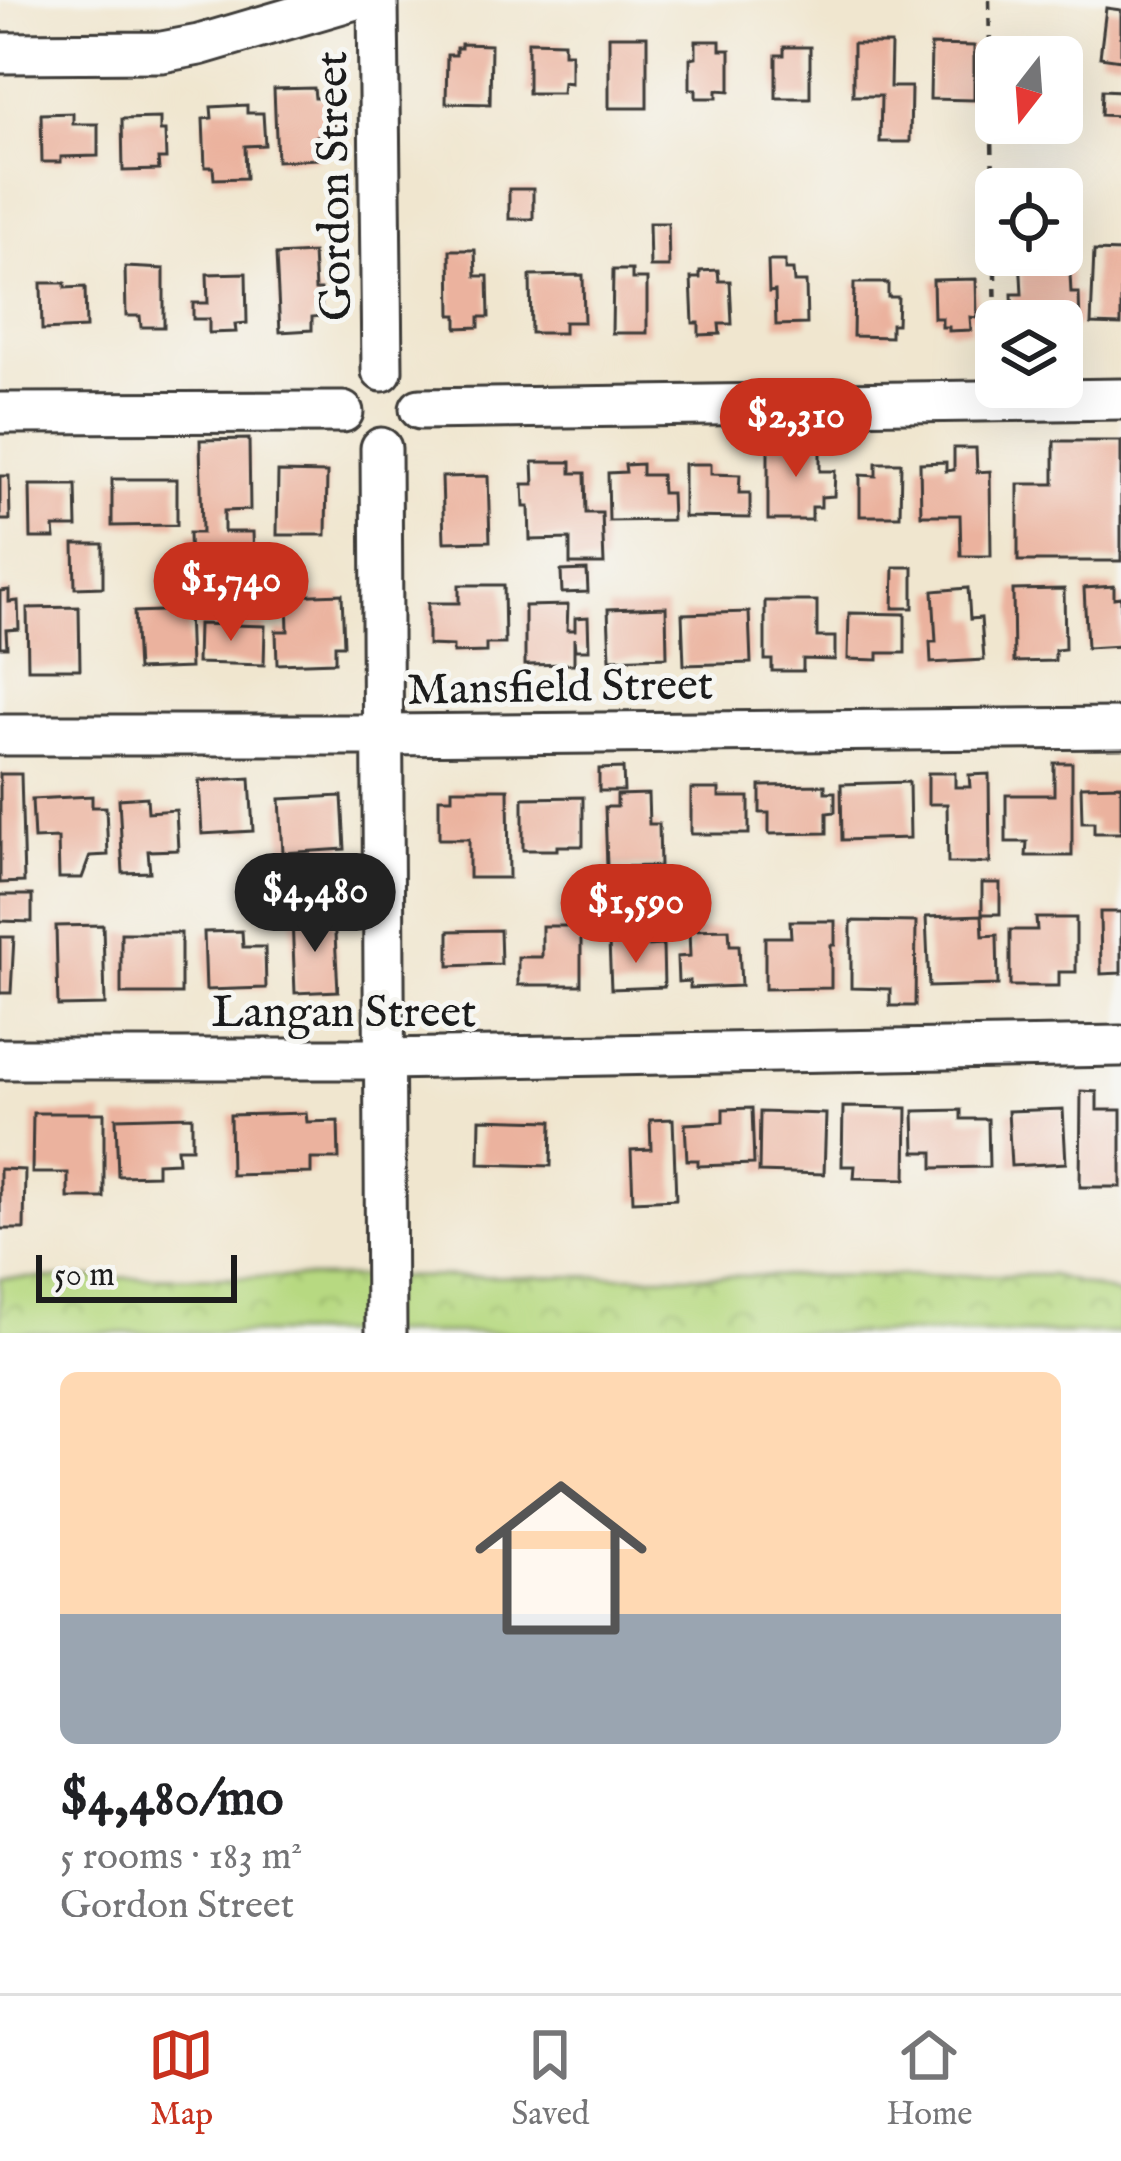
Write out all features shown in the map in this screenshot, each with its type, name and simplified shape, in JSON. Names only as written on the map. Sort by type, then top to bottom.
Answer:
[{"type":"street","points":[[0,53],[161,52],[352,0]]},
{"type":"street","name":"Gordon Street","points":[[378,0],[382,371]]},
{"type":"street","points":[[382,371],[410,384],[420,409],[409,436],[381,448],[368,446],[353,435],[343,412],[353,382],[382,371]]},
{"type":"street","points":[[420,409],[1121,399]]},
{"type":"street","points":[[0,413],[343,412]]},
{"type":"street","points":[[381,448],[386,1333]]},
{"type":"street","name":"Mansfield Street","points":[[0,735],[1121,728]]},
{"type":"street","name":"Langan Street","points":[[0,1059],[386,1059],[1121,1046]]},
{"type":"path","points":[[989,0],[996,300]]},
{"type":"green space","points":[[1051,1275],[1121,1295],[1121,1333],[0,1333],[0,1278]]},
{"type":"building","points":[[1106,8],[1121,10],[1121,60],[1100,57]]},
{"type":"building","points":[[609,36],[647,36],[647,108],[609,108]]},
{"type":"building","points":[[528,41],[564,42],[564,53],[571,53],[571,83],[563,82],[562,93],[528,93]]},
{"type":"building","points":[[696,41],[720,41],[720,50],[730,50],[730,91],[717,90],[717,98],[696,98],[696,89],[690,89],[690,58],[696,57]]},
{"type":"building","points":[[461,44],[491,45],[490,104],[446,103],[447,55],[456,55]]},
{"type":"building","points":[[853,44],[891,44],[890,87],[911,87],[910,142],[880,142],[881,96],[853,96]]},
{"type":"building","points":[[931,45],[974,46],[974,100],[930,99]]},
{"type":"building","points":[[784,47],[810,47],[810,98],[776,98],[776,55],[784,55]]},
{"type":"building","points":[[314,88],[315,98],[333,98],[335,135],[317,136],[318,159],[277,161],[274,89]]},
{"type":"building","points":[[1102,90],[1121,91],[1121,116],[1101,115]]},
{"type":"building","points":[[247,105],[247,113],[263,113],[265,145],[245,146],[246,178],[214,179],[213,167],[205,167],[203,119],[212,118],[211,107]]},
{"type":"building","points":[[73,113],[73,124],[98,124],[98,156],[42,162],[41,114]]},
{"type":"building","points":[[160,118],[166,159],[158,159],[159,170],[123,171],[122,119]]},
{"type":"building","points":[[509,189],[533,189],[533,219],[509,219]]},
{"type":"building","points":[[649,223],[668,223],[669,267],[650,267]]},
{"type":"building","points":[[450,250],[475,250],[476,276],[488,276],[489,317],[479,317],[479,327],[457,328],[457,315],[451,315]]},
{"type":"building","points":[[1094,251],[1121,252],[1121,325],[1091,324]]},
{"type":"building","points":[[313,253],[322,316],[312,317],[312,330],[280,332],[276,255]]},
{"type":"building","points":[[768,261],[785,261],[785,270],[793,270],[794,282],[806,282],[807,324],[776,325]]},
{"type":"building","points":[[125,267],[164,269],[164,327],[141,327],[140,316],[126,316]]},
{"type":"building","points":[[613,270],[632,270],[632,279],[647,279],[647,333],[612,333]]},
{"type":"building","points":[[718,270],[719,281],[730,281],[732,324],[719,324],[720,334],[699,335],[699,323],[693,323],[691,278],[700,278],[700,271]]},
{"type":"building","points":[[246,273],[247,323],[235,324],[236,332],[209,333],[209,319],[193,319],[193,303],[208,303],[207,274]]},
{"type":"building","points":[[583,275],[584,322],[564,322],[564,333],[531,333],[530,276]]},
{"type":"building","points":[[1021,276],[1070,276],[1071,293],[1079,293],[1079,300],[1012,300],[1012,294],[1022,294]]},
{"type":"building","points":[[976,279],[971,330],[949,331],[942,327],[942,318],[934,318],[933,280]]},
{"type":"building","points":[[41,283],[85,287],[86,328],[42,330]]},
{"type":"building","points":[[854,283],[888,283],[888,297],[898,297],[897,324],[891,324],[891,337],[853,336]]},
{"type":"building","points":[[249,439],[250,510],[224,511],[224,532],[253,532],[254,567],[190,568],[189,533],[202,533],[200,440]]},
{"type":"building","points":[[768,441],[820,441],[820,471],[835,471],[834,496],[821,497],[821,507],[812,507],[812,520],[768,520]]},
{"type":"building","points":[[1054,441],[1121,441],[1121,561],[1018,561],[1018,484],[1054,484]]},
{"type":"building","points":[[954,448],[976,448],[977,472],[990,471],[991,556],[961,556],[960,515],[921,515],[920,463],[946,462],[946,471],[954,470]]},
{"type":"building","points":[[533,462],[571,462],[571,473],[585,473],[586,513],[602,513],[604,564],[570,564],[570,539],[530,540],[523,484],[534,484]]},
{"type":"building","points":[[876,463],[901,463],[900,516],[860,516],[860,475],[876,476]]},
{"type":"building","points":[[642,464],[642,475],[661,475],[662,493],[671,493],[672,520],[609,521],[608,473],[626,472],[625,465]]},
{"type":"building","points":[[684,464],[711,464],[711,474],[740,475],[739,493],[750,493],[750,518],[684,517]]},
{"type":"building","points":[[278,472],[327,473],[326,535],[277,535]]},
{"type":"building","points":[[0,476],[9,476],[10,520],[0,520]]},
{"type":"building","points":[[488,476],[490,541],[444,542],[442,477]]},
{"type":"building","points":[[112,479],[177,479],[177,525],[112,526]]},
{"type":"building","points":[[30,485],[76,485],[77,527],[54,527],[55,538],[31,538]]},
{"type":"building","points":[[74,544],[103,544],[103,587],[75,588]]},
{"type":"building","points":[[894,567],[913,567],[913,608],[893,608]]},
{"type":"building","points":[[587,570],[588,592],[562,593],[561,571]]},
{"type":"building","points":[[459,585],[504,585],[505,644],[486,644],[486,652],[453,653],[453,646],[428,645],[428,603],[459,603]]},
{"type":"building","points":[[1114,586],[1114,598],[1121,597],[1121,646],[1087,648],[1084,588]]},
{"type":"building","points":[[968,588],[970,619],[981,618],[984,660],[931,663],[930,642],[936,642],[933,591]]},
{"type":"building","points":[[1064,589],[1065,649],[1055,650],[1055,661],[1014,662],[1013,590]]},
{"type":"building","points":[[9,590],[9,602],[18,601],[19,629],[6,630],[7,647],[0,647],[0,591]]},
{"type":"building","points":[[342,594],[344,645],[335,645],[335,662],[277,664],[276,631],[288,631],[287,596]]},
{"type":"building","points":[[765,601],[817,601],[817,637],[835,637],[835,660],[803,659],[803,671],[772,671],[772,660],[765,660]]},
{"type":"building","points":[[568,605],[567,630],[575,630],[575,618],[588,617],[589,650],[575,650],[574,638],[574,664],[525,665],[525,606]]},
{"type":"building","points":[[79,607],[80,669],[28,669],[27,608]]},
{"type":"building","points":[[666,607],[667,657],[610,659],[608,609]]},
{"type":"building","points":[[188,610],[190,668],[137,670],[134,612]]},
{"type":"building","points":[[749,612],[751,663],[684,665],[682,614]]},
{"type":"building","points":[[849,613],[905,614],[905,653],[878,653],[878,660],[848,659]]},
{"type":"building","points":[[198,624],[265,626],[264,665],[197,663]]},
{"type":"building","points":[[1054,763],[1072,763],[1072,856],[1026,856],[1027,842],[1006,842],[1006,795],[1054,795]]},
{"type":"building","points":[[623,768],[624,791],[599,791],[599,769]]},
{"type":"building","points":[[928,773],[955,773],[955,787],[970,787],[969,775],[989,774],[990,863],[948,863],[947,804],[928,804]]},
{"type":"building","points":[[0,774],[21,774],[24,882],[0,883]]},
{"type":"building","points":[[250,778],[253,831],[202,834],[199,781]]},
{"type":"building","points":[[909,782],[910,838],[842,840],[841,784]]},
{"type":"building","points":[[825,785],[825,792],[835,792],[835,812],[827,813],[827,833],[769,834],[769,813],[760,813],[760,786]]},
{"type":"building","points":[[1121,785],[1121,833],[1094,833],[1094,822],[1082,822],[1081,786]]},
{"type":"building","points":[[452,789],[508,789],[509,878],[469,878],[469,839],[439,839],[439,798],[452,798]]},
{"type":"building","points":[[691,789],[719,789],[719,797],[749,797],[749,834],[691,834]]},
{"type":"building","points":[[648,794],[649,824],[659,824],[660,866],[607,867],[605,807],[617,807],[617,795]]},
{"type":"building","points":[[92,796],[92,807],[106,807],[108,855],[90,856],[82,878],[59,878],[58,838],[34,839],[32,799]]},
{"type":"building","points":[[342,796],[345,849],[283,853],[280,799]]},
{"type":"building","points":[[147,797],[148,812],[176,810],[178,850],[148,851],[150,872],[123,873],[119,799]]},
{"type":"building","points":[[583,797],[583,846],[523,850],[523,798]]},
{"type":"building","points":[[982,883],[1000,883],[1000,914],[982,914]]},
{"type":"building","points":[[327,894],[328,911],[299,914],[297,896]]},
{"type":"building","points":[[0,895],[32,895],[32,922],[0,921]]},
{"type":"building","points":[[1100,912],[1121,912],[1121,973],[1101,974]]},
{"type":"building","points":[[982,915],[983,936],[997,935],[998,985],[929,987],[926,917]]},
{"type":"building","points":[[334,916],[338,991],[295,993],[292,918]]},
{"type":"building","points":[[1036,918],[1076,918],[1076,972],[1059,972],[1059,986],[1010,986],[1010,930],[1037,930]]},
{"type":"building","points":[[790,921],[835,921],[831,988],[765,989],[765,937],[791,937]]},
{"type":"building","points":[[851,921],[916,922],[915,1006],[890,1006],[890,989],[851,988]]},
{"type":"building","points":[[103,925],[105,1005],[58,1006],[56,926]]},
{"type":"building","points":[[542,926],[581,926],[581,985],[518,985],[518,957],[542,957]]},
{"type":"building","points":[[729,929],[730,945],[739,945],[741,986],[690,988],[690,981],[678,982],[677,957],[690,956],[689,930]]},
{"type":"building","points":[[500,930],[501,964],[449,966],[449,931]]},
{"type":"building","points":[[242,931],[243,947],[265,947],[266,988],[206,990],[204,932]]},
{"type":"building","points":[[121,933],[181,933],[181,994],[121,994]]},
{"type":"building","points":[[0,937],[14,937],[11,993],[0,993]]},
{"type":"building","points":[[631,941],[631,947],[663,945],[664,987],[611,989],[609,942]]},
{"type":"building","points":[[1081,1091],[1097,1092],[1097,1110],[1121,1110],[1121,1187],[1080,1187]]},
{"type":"building","points":[[843,1107],[907,1108],[906,1179],[854,1178],[855,1166],[842,1166]]},
{"type":"building","points":[[752,1108],[754,1164],[698,1166],[698,1160],[687,1160],[685,1124],[723,1122],[723,1109]]},
{"type":"building","points":[[1063,1109],[1066,1163],[1011,1166],[1008,1111]]},
{"type":"building","points":[[961,1110],[961,1119],[988,1119],[989,1167],[933,1168],[933,1152],[915,1152],[914,1111]]},
{"type":"building","points":[[760,1112],[826,1114],[824,1174],[759,1172]]},
{"type":"building","points":[[33,1113],[104,1113],[104,1198],[68,1198],[68,1173],[32,1173]]},
{"type":"building","points":[[306,1113],[307,1122],[338,1121],[339,1159],[311,1159],[311,1173],[231,1175],[230,1115]]},
{"type":"building","points":[[192,1116],[192,1148],[177,1148],[178,1162],[157,1163],[157,1175],[118,1176],[116,1118]]},
{"type":"building","points":[[480,1119],[552,1121],[551,1166],[479,1164]]},
{"type":"building","points":[[673,1119],[676,1199],[633,1201],[631,1150],[651,1149],[650,1120]]},
{"type":"building","points":[[0,1169],[25,1170],[24,1229],[0,1229]]}]
